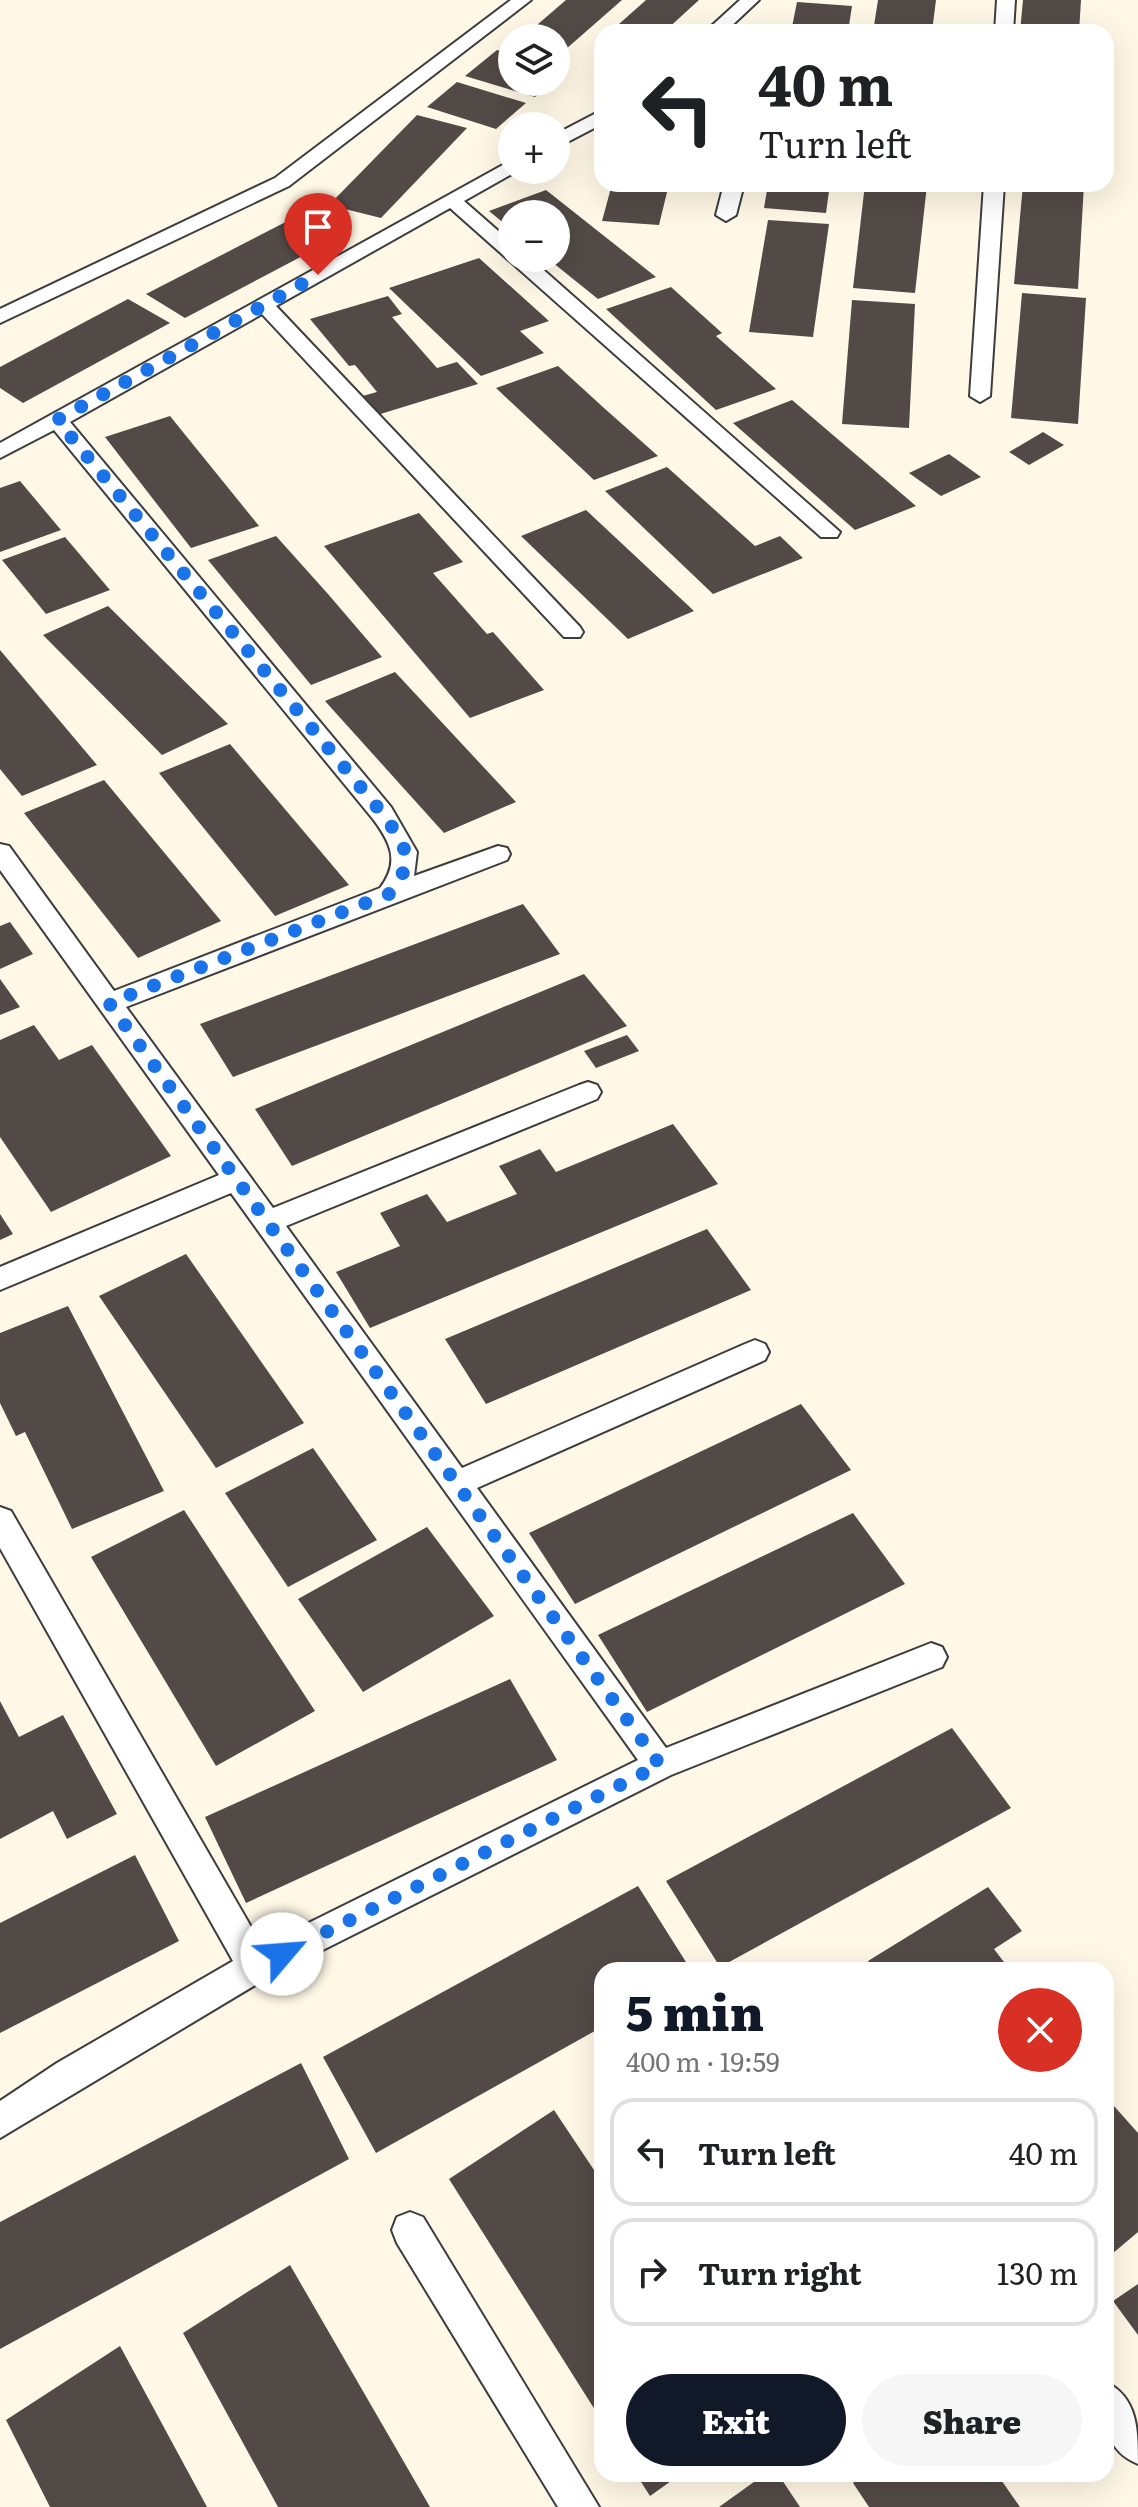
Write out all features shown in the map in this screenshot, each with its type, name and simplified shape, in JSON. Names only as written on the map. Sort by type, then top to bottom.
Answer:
[{"type":"lane","points":[[0,317],[282,182],[313,162],[522,0]]},
{"type":"lane","points":[[723,24],[750,0]]},
{"type":"lane","points":[[1004,24],[1006,0]]},
{"type":"lane","points":[[570,134],[594,121]]},
{"type":"lane","points":[[0,452],[498,174]]},
{"type":"lane","points":[[726,215],[732,192]]},
{"type":"lane","points":[[980,396],[993,192]]},
{"type":"lane","points":[[452,200],[498,241]]},
{"type":"lane","points":[[534,272],[829,532]]},
{"type":"lane","points":[[264,305],[572,632]]},
{"type":"lane","points":[[57,420],[404,843],[407,866],[389,894]]},
{"type":"lane","points":[[0,852],[660,1765]]},
{"type":"lane","points":[[109,1003],[498,854]]},
{"type":"lane","points":[[268,1222],[588,1092]]},
{"type":"lane","points":[[0,1279],[237,1179]]},
{"type":"lane","points":[[457,1484],[755,1352]]},
{"type":"lane","points":[[0,1520],[255,1967]]},
{"type":"lane","points":[[0,2121],[69,2075],[255,1967],[660,1765],[931,1657]]},
{"type":"lane","points":[[410,2230],[580,2507]]},
{"type":"lane","points":[[1114,2412],[1138,2445]]},
{"type":"building","points":[[566,0],[622,0],[570,46],[570,24],[538,24]]},
{"type":"building","points":[[646,0],[699,0],[673,24],[619,24]]},
{"type":"building","points":[[878,0],[936,0],[933,24],[874,24]]},
{"type":"building","points":[[1023,0],[1081,0],[1080,24],[1021,24]]},
{"type":"building","points":[[797,2],[852,6],[849,24],[793,24]]},
{"type":"building","points":[[497,50],[498,50],[498,86],[465,76]]},
{"type":"building","points":[[457,82],[526,103],[516,112],[498,112],[496,129],[427,107]]},
{"type":"building","points":[[417,115],[467,128],[381,218],[329,205]]},
{"type":"building","points":[[546,190],[559,200],[519,200]]},
{"type":"building","points":[[610,192],[667,192],[659,225],[602,221]]},
{"type":"building","points":[[767,192],[829,192],[826,213],[764,208]]},
{"type":"building","points":[[864,192],[926,192],[915,293],[853,288]]},
{"type":"building","points":[[1022,192],[1084,192],[1078,289],[1014,284]]},
{"type":"building","points":[[498,208],[498,218],[489,211]]},
{"type":"building","points":[[570,209],[656,277],[598,299],[564,272],[570,272]]},
{"type":"building","points":[[307,211],[346,233],[185,318],[146,294]]},
{"type":"building","points":[[768,220],[829,224],[813,337],[749,332]]},
{"type":"building","points":[[479,258],[549,321],[520,331],[544,353],[481,376],[389,288]]},
{"type":"building","points":[[671,287],[722,333],[716,336],[776,389],[716,410],[606,309]]},
{"type":"building","points":[[1022,293],[1086,298],[1078,424],[1011,418]]},
{"type":"building","points":[[388,296],[402,314],[392,317],[437,368],[457,362],[478,384],[374,416],[359,397],[377,392],[355,365],[349,366],[310,319]]},
{"type":"building","points":[[128,299],[170,323],[23,403],[0,388],[0,367]]},
{"type":"building","points":[[852,300],[915,304],[909,428],[842,424]]},
{"type":"building","points":[[558,366],[658,456],[594,480],[496,388]]},
{"type":"building","points":[[792,400],[916,506],[855,530],[733,423]]},
{"type":"building","points":[[170,416],[259,526],[191,548],[105,437]]},
{"type":"building","points":[[1043,432],[1064,445],[1029,465],[1009,452]]},
{"type":"building","points":[[949,454],[981,477],[941,496],[909,473]]},
{"type":"building","points":[[667,467],[755,546],[780,536],[803,558],[713,594],[605,491]]},
{"type":"building","points":[[20,481],[61,530],[0,552],[0,488]]},
{"type":"building","points":[[586,510],[694,611],[628,639],[521,536]]},
{"type":"building","points":[[419,513],[463,562],[433,573],[487,634],[493,632],[544,690],[470,718],[324,546]]},
{"type":"building","points":[[276,536],[382,657],[311,685],[208,560]]},
{"type":"building","points":[[65,537],[110,590],[46,614],[2,560]]},
{"type":"building","points":[[108,606],[228,724],[162,755],[43,635]]},
{"type":"building","points":[[0,650],[97,765],[22,796],[0,769]]},
{"type":"building","points":[[395,672],[516,802],[444,833],[325,701]]},
{"type":"building","points":[[230,744],[349,885],[275,916],[159,773]]},
{"type":"building","points":[[104,780],[221,921],[138,958],[24,813]]},
{"type":"building","points":[[523,904],[560,954],[233,1077],[200,1024]]},
{"type":"building","points":[[10,922],[33,954],[0,969],[0,926]]},
{"type":"building","points":[[584,974],[627,1026],[292,1166],[255,1109]]},
{"type":"building","points":[[0,979],[20,1007],[0,1015]]},
{"type":"building","points":[[34,1025],[59,1060],[92,1045],[171,1156],[51,1212],[0,1137],[0,1040]]},
{"type":"building","points":[[627,1035],[639,1051],[596,1068],[584,1051]]},
{"type":"building","points":[[673,1124],[718,1184],[370,1328],[336,1272],[400,1246],[380,1213],[427,1194],[447,1222],[517,1194],[499,1166],[540,1149],[556,1172]]},
{"type":"building","points":[[0,1214],[13,1234],[0,1240]]},
{"type":"building","points":[[707,1229],[751,1290],[486,1404],[445,1339]]},
{"type":"building","points":[[186,1254],[304,1423],[216,1468],[99,1296]]},
{"type":"building","points":[[68,1306],[164,1491],[72,1529],[25,1432],[16,1436],[0,1403],[0,1333]]},
{"type":"building","points":[[801,1404],[851,1470],[575,1604],[529,1533]]},
{"type":"building","points":[[313,1448],[377,1540],[288,1587],[225,1493]]},
{"type":"building","points":[[184,1510],[315,1711],[216,1766],[91,1557]]},
{"type":"building","points":[[853,1513],[905,1584],[647,1712],[598,1635]]},
{"type":"building","points":[[427,1527],[494,1616],[363,1692],[298,1599]]},
{"type":"building","points":[[510,1679],[557,1760],[246,1903],[205,1817]]},
{"type":"building","points":[[0,1701],[19,1737],[63,1715],[117,1814],[67,1839],[53,1811],[0,1839]]},
{"type":"building","points":[[952,1728],[1011,1808],[729,1962],[717,1962],[666,1881]]},
{"type":"building","points":[[135,1855],[179,1941],[0,2033],[0,1923]]},
{"type":"building","points":[[638,1886],[686,1962],[594,1962],[594,2031],[376,2153],[323,2057]]},
{"type":"building","points":[[988,1887],[1022,1931],[994,1949],[1004,1962],[868,1961]]},
{"type":"building","points":[[301,2063],[349,2159],[0,2349],[0,2222]]},
{"type":"building","points":[[1114,2106],[1138,2133],[1138,2232],[1114,2252]]},
{"type":"building","points":[[554,2110],[594,2170],[594,2408],[449,2179]]},
{"type":"building","points":[[290,2265],[430,2507],[278,2507],[183,2333]]},
{"type":"building","points":[[1138,2284],[1138,2335],[1114,2302]]},
{"type":"building","points":[[120,2346],[207,2507],[50,2507],[6,2420]]},
{"type":"building","points":[[641,2482],[670,2482],[650,2496]]},
{"type":"building","points":[[754,2482],[783,2482],[800,2507],[719,2507]]},
{"type":"building","points":[[1003,2482],[1020,2507],[869,2507],[853,2483]]},
{"type":"route","points":[[282,1954],[660,1765],[109,1003],[389,894],[407,866],[404,843],[382,813],[57,420],[318,275]]}]
